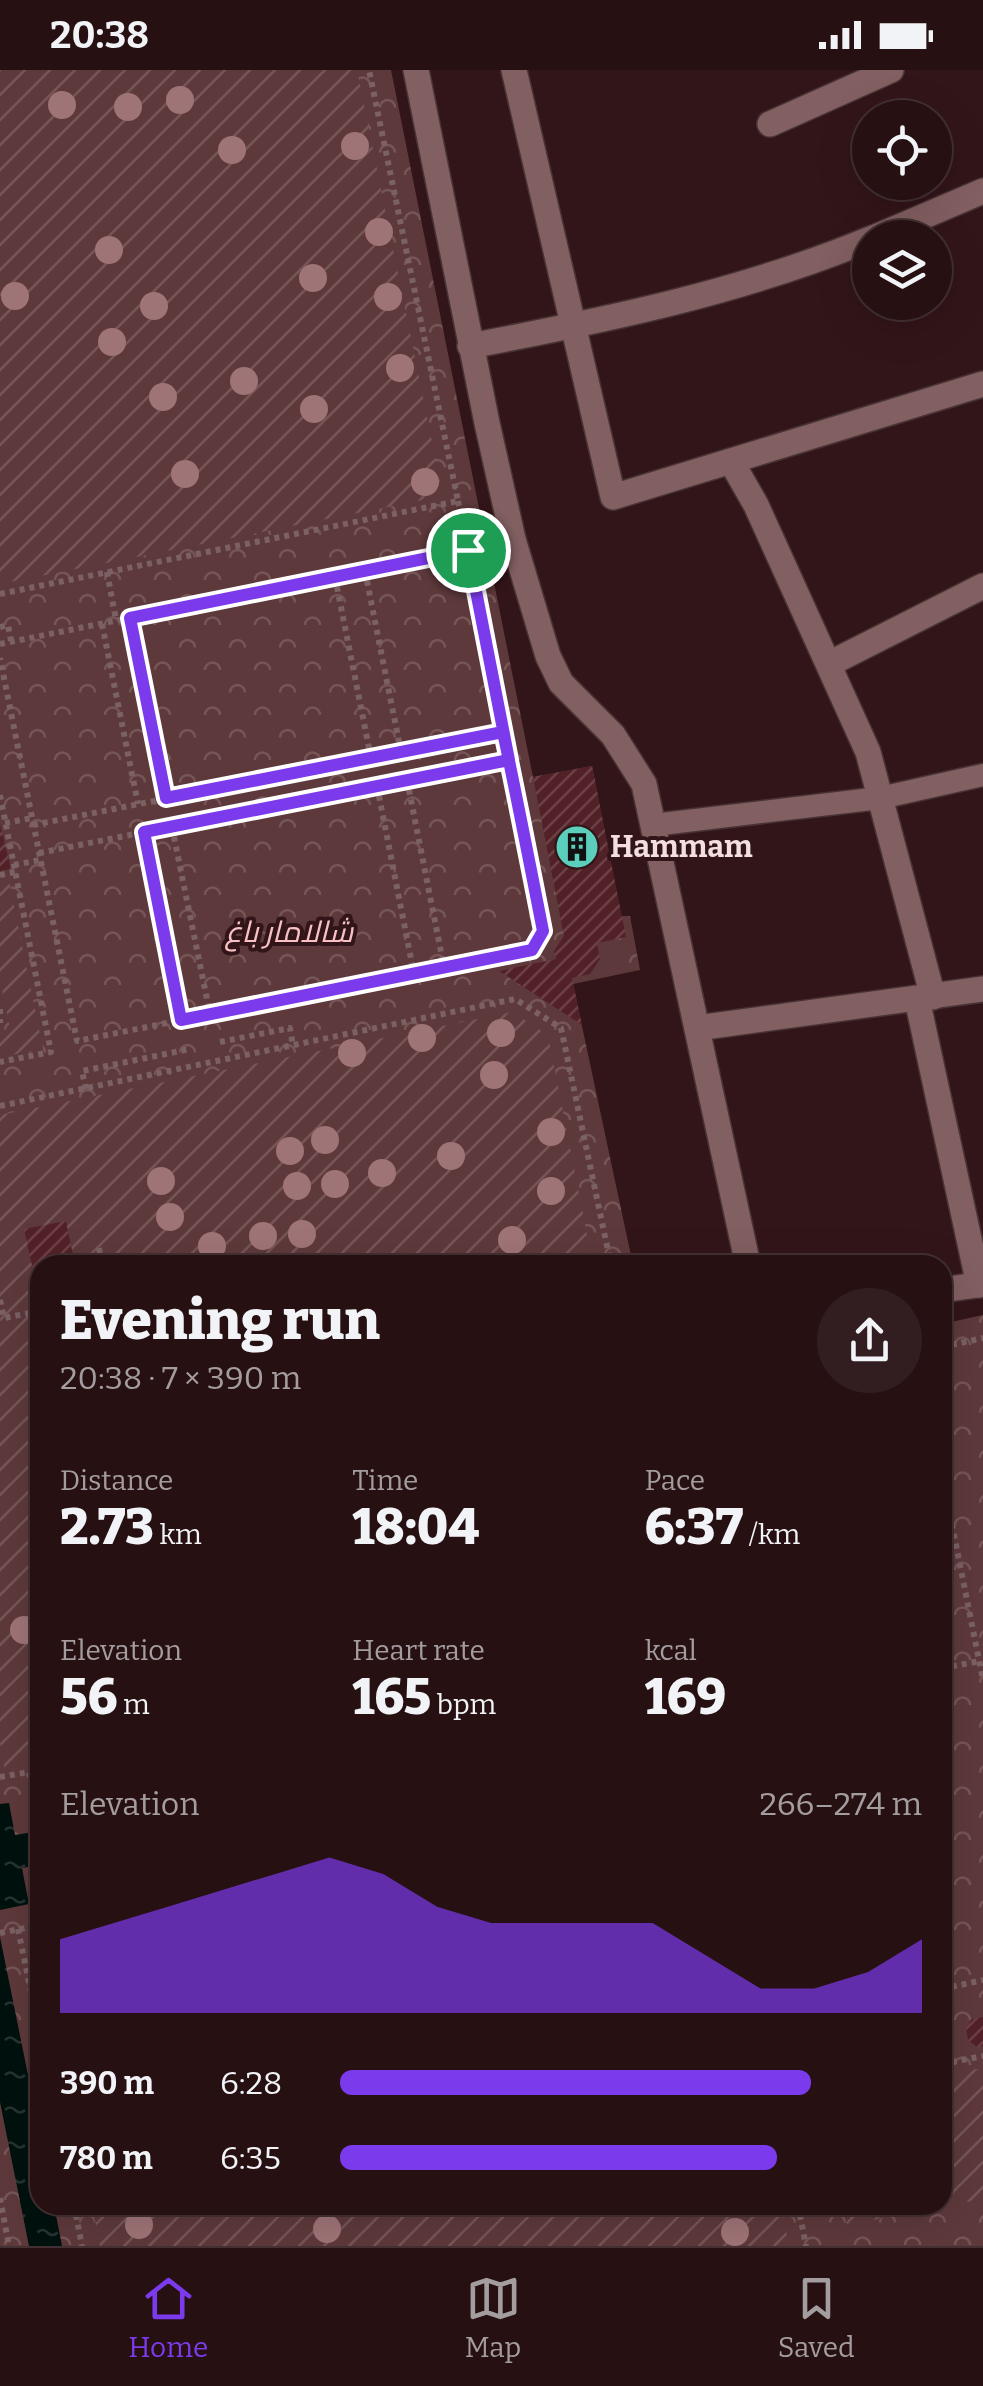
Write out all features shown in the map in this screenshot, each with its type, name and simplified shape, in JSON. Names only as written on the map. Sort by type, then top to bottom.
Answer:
[{"type":"street","points":[[416,70],[470,346],[513,539],[548,656],[570,693],[633,762],[644,784],[746,1255]]},
{"type":"street","points":[[514,70],[613,497],[732,464],[983,384]]},
{"type":"street","points":[[770,124],[892,70]]},
{"type":"street","points":[[915,220],[983,192]]},
{"type":"street","points":[[470,346],[574,326],[789,272],[852,246]]},
{"type":"street","points":[[732,464],[756,505],[868,752],[925,998],[981,1284],[952,1288]]},
{"type":"street","points":[[829,664],[983,586]]},
{"type":"street","points":[[698,1028],[983,989]]},
{"type":"lane","points":[[653,825],[880,798],[983,775]]},
{"type":"path","points":[[0,658],[76,1041],[532,950],[543,931],[368,70]]},
{"type":"path","points":[[0,594],[458,502]]},
{"type":"path","points":[[0,644],[468,550]]},
{"type":"path","points":[[365,570],[401,752]]},
{"type":"path","points":[[107,572],[116,620]]},
{"type":"path","points":[[335,577],[371,758]]},
{"type":"path","points":[[130,618],[166,798]]},
{"type":"path","points":[[102,623],[138,804]]},
{"type":"path","points":[[0,627],[8,625],[12,641]]},
{"type":"path","points":[[6,823],[138,804],[503,732]]},
{"type":"path","points":[[0,874],[40,856],[144,832],[509,760]]},
{"type":"path","points":[[406,780],[444,968]]},
{"type":"path","points":[[377,786],[414,974]]},
{"type":"path","points":[[0,796],[51,1052],[0,1062]]},
{"type":"path","points":[[172,827],[210,1014]]},
{"type":"path","points":[[144,832],[181,1020]]},
{"type":"path","points":[[0,1106],[514,998],[561,1028],[608,1255]]},
{"type":"path","points":[[0,1009],[0,1023]]},
{"type":"path","points":[[197,1017],[200,1030]]},
{"type":"path","points":[[220,1042],[290,1028],[293,1046]]},
{"type":"path","points":[[86,1088],[82,1071],[190,1049]]},
{"type":"path","points":[[99,1248],[100,1255]]},
{"type":"path","points":[[0,1300],[4,1318],[30,1313]]},
{"type":"path","points":[[952,1345],[983,1338]]},
{"type":"path","points":[[952,1523],[983,1680]]},
{"type":"path","points":[[952,1666],[981,1661]]},
{"type":"path","points":[[0,1778],[29,1772],[30,1776]]},
{"type":"path","points":[[0,1933],[30,1927]]},
{"type":"path","points":[[18,1929],[30,1987]]},
{"type":"path","points":[[952,1987],[983,1980]]},
{"type":"path","points":[[952,2062],[983,2056]]},
{"type":"path","points":[[0,2198],[9,2246]]},
{"type":"path","points":[[76,2215],[82,2246]]},
{"type":"path","points":[[800,2215],[806,2246]]},
{"type":"green space","name":"شالامار باغ","points":[[0,70],[391,70],[533,777],[592,766],[621,916],[630,916],[640,970],[573,984],[631,1255],[30,1255],[30,2215],[952,2215],[952,1322],[983,1315],[983,2246],[0,2246]]},
{"type":"green space","points":[[0,70],[357,70],[443,496],[0,584]]},
{"type":"green space","points":[[8,876],[43,1049],[0,1057],[0,1031],[10,1028],[0,980],[0,878]]},
{"type":"green space","points":[[512,1012],[548,1035],[591,1255],[30,1255],[30,1765],[5,1770],[0,1743],[0,1115]]},
{"type":"green space","points":[[983,2068],[983,2199],[952,2205],[952,2073]]},
{"type":"green space","points":[[94,2215],[783,2215],[789,2246],[100,2246]]},
{"type":"green space","points":[[845,2215],[899,2215],[847,2225]]},
{"type":"water","points":[[9,1803],[15,1835],[30,1832],[30,1867],[22,1868],[29,1904],[0,1910],[0,1804]]},
{"type":"water","points":[[0,1937],[30,2085],[30,2215],[56,2215],[62,2246],[29,2246],[0,2102]]},
{"type":"building","name":"Hammam","points":[[592,766],[626,937],[597,943],[600,959],[590,974],[572,978],[582,1025],[499,971],[556,959],[554,951],[564,936],[533,777]]},
{"type":"building","points":[[0,824],[11,869],[0,871]]},
{"type":"building","points":[[66,1221],[73,1255],[30,1256],[24,1229]]},
{"type":"building","points":[[983,2017],[983,2046],[977,2047],[968,2040],[966,2028],[972,2019]]},
{"type":"place","name":"Hammam","points":[[577,847]]},
{"type":"route","points":[[468,550],[130,618],[166,798],[503,732],[509,760],[543,931],[532,950],[181,1020],[144,832],[509,760],[468,550]]}]
